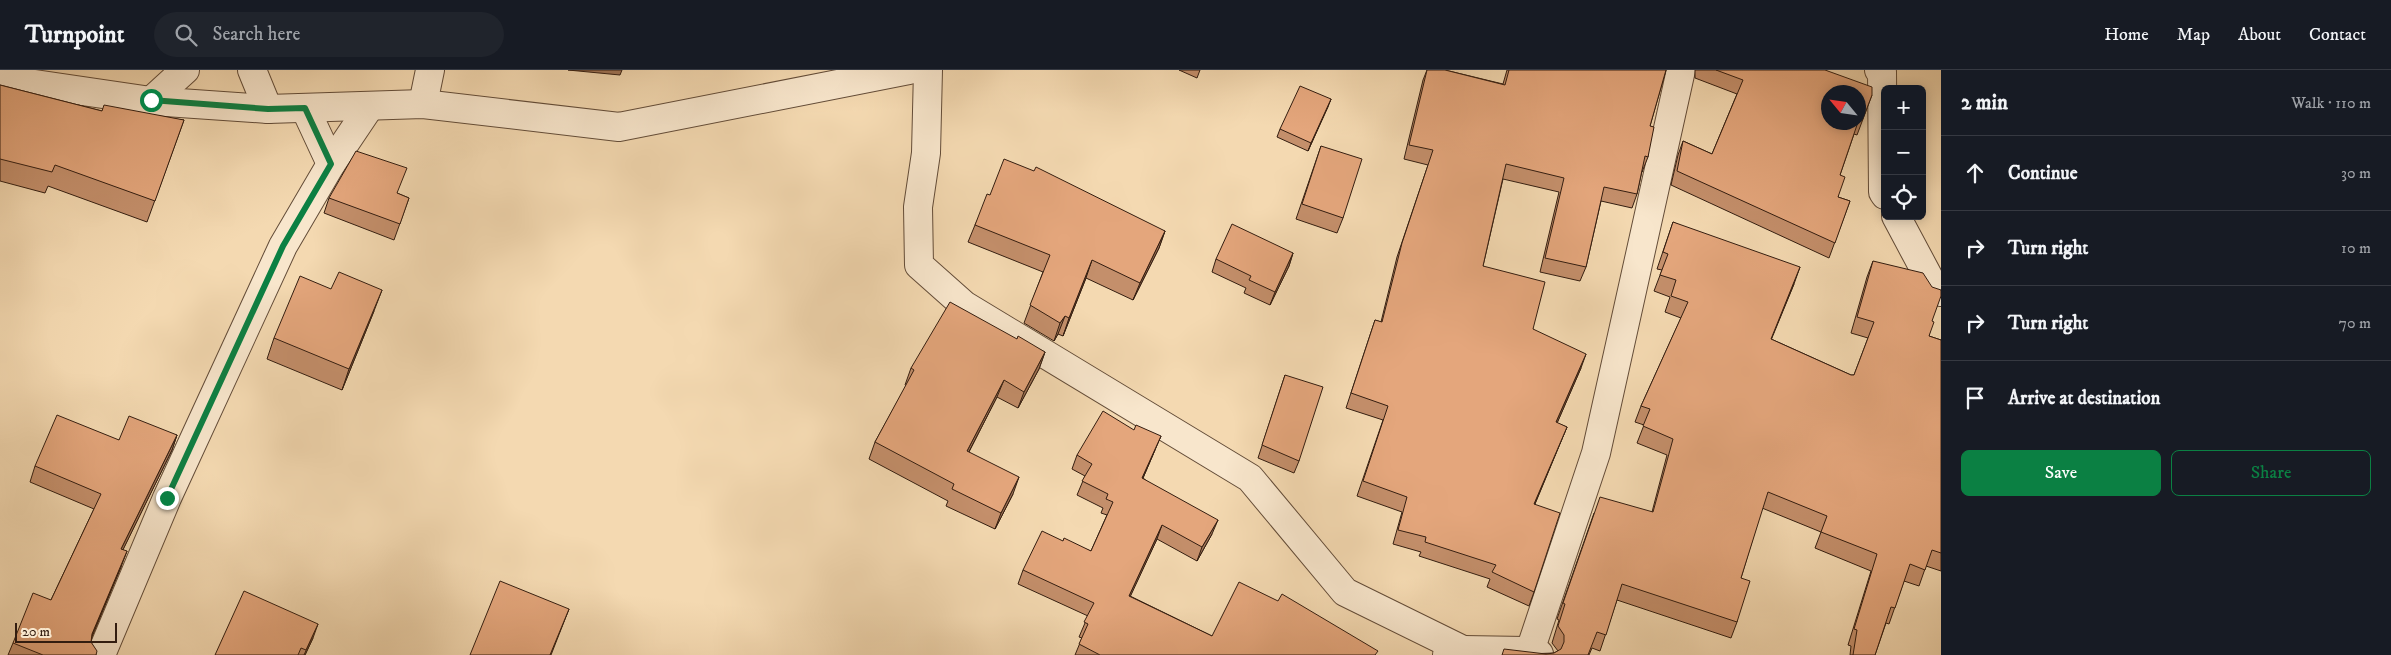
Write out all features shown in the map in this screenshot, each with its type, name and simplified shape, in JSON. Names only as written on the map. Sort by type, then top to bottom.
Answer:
[{"type":"street","points":[[151,100],[185,70]]},
{"type":"street","points":[[252,70],[268,109]]},
{"type":"street","points":[[423,104],[430,70]]},
{"type":"street","points":[[0,79],[151,100],[268,109],[423,104],[619,127],[908,70]]},
{"type":"street","points":[[928,70],[926,153],[918,206],[919,265],[964,305],[1250,478],[1345,592],[1455,652],[1536,653],[1596,454],[1681,70]]},
{"type":"street","points":[[1879,70],[1882,72],[1883,175]]},
{"type":"street","points":[[101,655],[167,498],[283,246],[331,164],[370,106]]},
{"type":"street","points":[[305,108],[331,164]]},
{"type":"street","points":[[1898,220],[1936,291],[1941,292]]},
{"type":"building","points":[[1427,70],[1445,70],[1505,85],[1509,70],[1666,70],[1650,126],[1654,127],[1648,157],[1645,156],[1637,194],[1604,187],[1586,267],[1545,258],[1564,178],[1506,164],[1483,266],[1545,282],[1533,329],[1586,354],[1556,422],[1567,427],[1534,504],[1560,513],[1534,592],[1492,572],[1496,565],[1425,542],[1426,537],[1398,530],[1407,497],[1363,481],[1388,406],[1351,393],[1375,320],[1382,322],[1402,243],[1433,150],[1409,145]]},
{"type":"building","points":[[1716,70],[1825,70],[1872,87],[1872,95],[1866,111],[1866,85],[1821,85],[1821,130],[1855,130],[1840,175],[1845,177],[1838,197],[1850,201],[1835,243],[1677,171],[1683,141],[1712,154],[1743,80]]},
{"type":"building","points":[[0,85],[102,111],[104,105],[184,120],[155,201],[55,165],[52,172],[0,159]]},
{"type":"building","points":[[1300,86],[1331,99],[1311,143],[1280,129]]},
{"type":"building","points":[[1321,146],[1362,159],[1343,218],[1302,204]]},
{"type":"building","points":[[356,151],[407,168],[397,193],[409,198],[400,224],[329,198]]},
{"type":"building","points":[[1004,159],[1034,171],[1036,167],[1165,231],[1140,283],[1092,260],[1069,318],[1065,316],[1060,323],[1030,305],[1050,255],[975,225],[987,194],[990,195]]},
{"type":"building","points":[[1673,222],[1800,267],[1771,339],[1851,375],[1854,375],[1874,322],[1857,317],[1873,261],[1923,273],[1932,287],[1941,290],[1941,296],[1929,336],[1941,340],[1941,553],[1932,550],[1925,570],[1910,564],[1895,608],[1891,607],[1875,655],[1853,655],[1857,630],[1854,629],[1877,554],[1821,532],[1827,516],[1768,492],[1741,578],[1750,581],[1737,622],[1622,584],[1606,635],[1597,632],[1588,655],[1502,655],[1504,649],[1546,654],[1554,653],[1561,649],[1564,635],[1558,626],[1565,604],[1563,603],[1600,497],[1653,512],[1673,439],[1643,426],[1650,409],[1641,406],[1688,302],[1671,296],[1676,280],[1660,275],[1668,254],[1663,252]]},
{"type":"building","points":[[1232,224],[1293,253],[1275,292],[1249,280],[1251,276],[1216,259]]},
{"type":"building","points":[[339,272],[382,290],[349,369],[274,338],[300,276],[331,289]]},
{"type":"building","points":[[950,302],[1017,339],[1018,336],[1045,352],[1024,392],[1004,380],[967,451],[1019,477],[1001,513],[952,489],[954,484],[875,442],[914,370],[911,368]]},
{"type":"building","points":[[1285,375],[1323,387],[1299,461],[1262,445]]},
{"type":"building","points":[[1103,411],[1134,430],[1136,425],[1161,436],[1142,478],[1218,520],[1202,547],[1162,525],[1129,596],[1212,636],[1239,582],[1278,601],[1282,594],[1378,651],[1375,655],[1100,655],[1079,644],[1088,624],[1084,622],[1094,603],[1023,570],[1042,531],[1063,541],[1064,538],[1091,551],[1113,502],[1106,499],[1108,494],[1082,481],[1092,464],[1077,455]]},
{"type":"building","points":[[57,415],[119,440],[129,416],[177,435],[121,549],[127,551],[92,634],[91,642],[97,651],[96,655],[43,655],[13,643],[33,593],[51,600],[101,494],[35,466]]},
{"type":"building","points":[[500,581],[569,609],[550,655],[470,655]]},
{"type":"building","points":[[244,591],[318,624],[306,650],[301,648],[298,655],[215,655]]},
{"type":"route","points":[[151,100],[268,109],[305,108],[331,164],[283,246],[167,498]]}]
